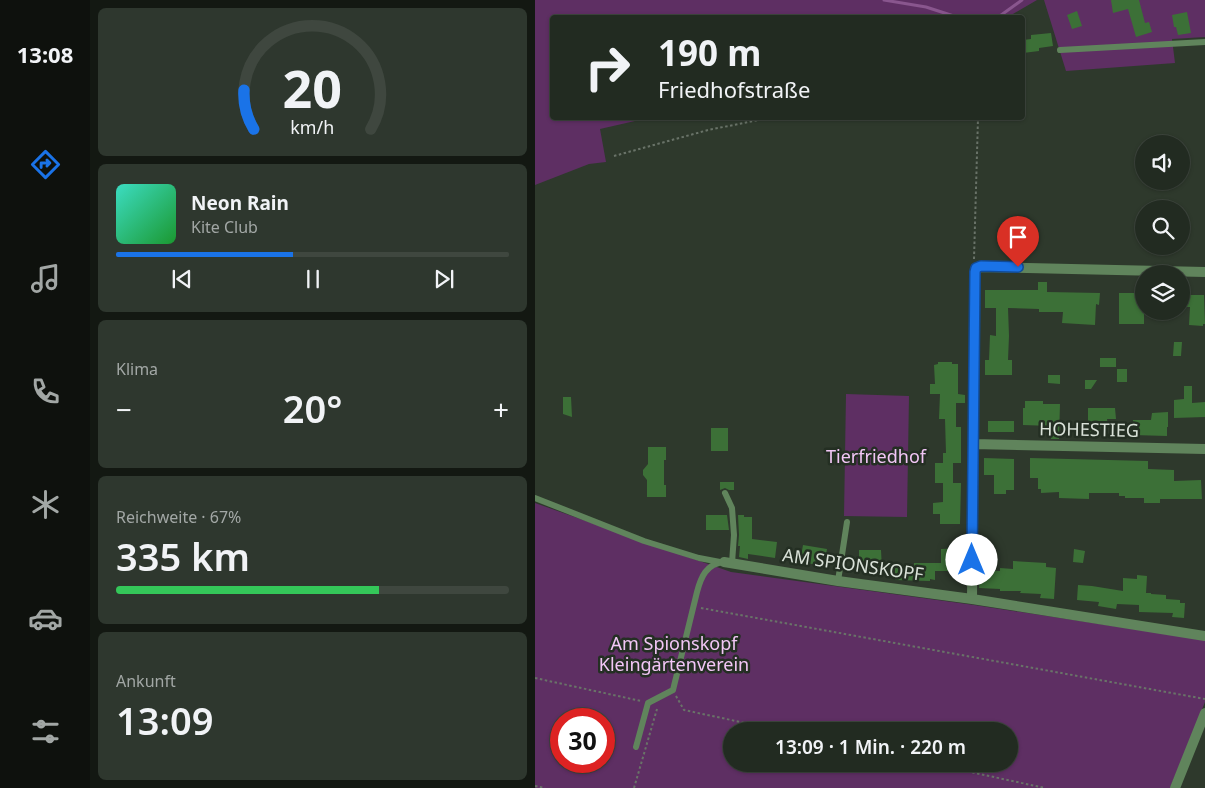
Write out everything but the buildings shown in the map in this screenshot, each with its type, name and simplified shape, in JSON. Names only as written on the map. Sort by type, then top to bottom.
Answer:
[{"type":"street","points":[[972,599],[976,268],[981,266],[1205,272]]},
{"type":"street","name":"HOHESTIEG","points":[[973,444],[1205,449]]},
{"type":"street","name":"AM SPIONSKOPF","points":[[728,563],[1205,636]]},
{"type":"street","points":[[1175,788],[1205,713]]},
{"type":"lane","points":[[1060,50],[1205,42]]},
{"type":"lane","points":[[636,747],[648,703],[673,690],[703,574],[713,565],[728,563],[734,534],[732,508],[725,492]]},
{"type":"lane","name":"AM SPIONSKOPF","points":[[535,498],[644,541],[699,558],[728,563]]},
{"type":"lane","points":[[838,581],[847,522]]},
{"type":"path","points":[[614,156],[708,130],[759,120]]},
{"type":"path","points":[[976,268],[974,256],[978,120]]},
{"type":"path","points":[[694,606],[1205,699]]},
{"type":"path","points":[[535,678],[648,703]]},
{"type":"path","points":[[673,690],[684,710],[741,722]]},
{"type":"path","points":[[634,788],[660,696]]},
{"type":"path","points":[[970,772],[1045,788]]},
{"type":"path","points":[[535,786],[545,788]]},
{"type":"green space","points":[[535,0],[1037,0],[1011,15],[550,15],[550,120],[639,120],[600,129],[606,162],[589,164],[535,185]]},
{"type":"green space","points":[[1044,0],[1205,0],[1205,37],[1172,39],[1175,63],[1066,71]]},
{"type":"green space","name":"Tierfriedhof","points":[[846,394],[909,396],[907,517],[844,516]]},
{"type":"green space","name":"Am Spionskopf Kleingärtenverein","points":[[535,503],[731,572],[974,605],[1205,640],[1205,702],[1170,788],[535,788]]},
{"type":"waterway","points":[[884,0],[926,7],[951,15]]},
{"type":"waterway","points":[[1001,15],[1022,0]]},
{"type":"route","points":[[972,560],[975,272],[976,268],[981,266],[1018,267]]}]
